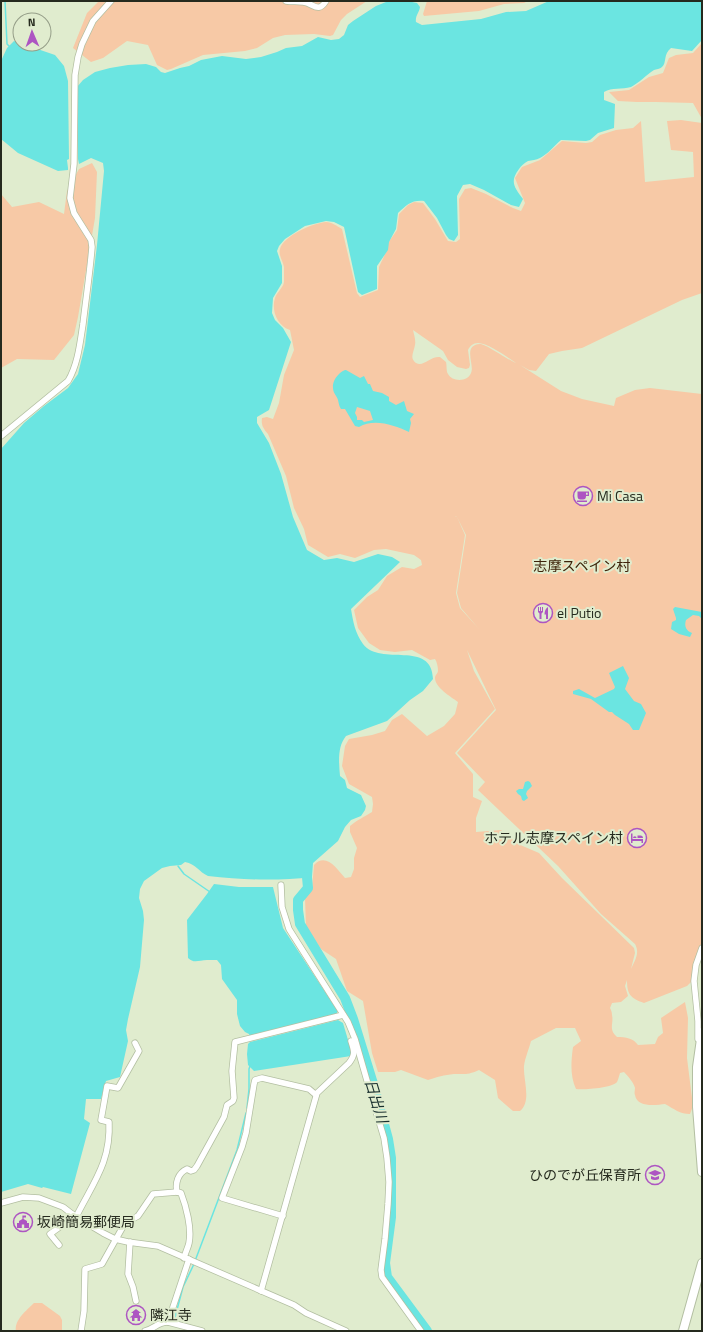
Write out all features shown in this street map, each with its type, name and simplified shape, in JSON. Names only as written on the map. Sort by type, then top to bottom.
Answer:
[{"type":"main road","points":[[702,1032],[697,1067],[697,1107],[702,1172]]},
{"type":"main road","points":[[683,1331],[702,1263]]},
{"type":"street","points":[[1,436],[68,381],[73,372],[77,357],[85,309],[92,247],[91,240],[74,213],[70,198],[74,164],[75,75],[82,44],[93,21],[111,1]]},
{"type":"street","points":[[286,1],[305,2],[314,7],[318,7],[322,6],[326,1]]},
{"type":"street","points":[[281,885],[282,907],[289,930],[348,1022],[355,1039],[382,1131],[387,1158],[388,1204],[381,1270],[382,1276],[421,1331]]},
{"type":"street","points":[[697,1067],[698,1020],[694,981],[696,965],[702,948]]},
{"type":"street","points":[[261,1291],[316,1093],[353,1057],[353,1045],[343,1015]]},
{"type":"street","points":[[177,1192],[176,1187],[180,1174],[187,1168],[191,1171],[197,1166],[224,1117],[227,1105],[233,1101],[232,1071],[235,1042],[343,1015]]},
{"type":"street","points":[[59,1245],[50,1234],[74,1215],[102,1167],[108,1146],[109,1122],[101,1120],[107,1086],[118,1088],[139,1051],[135,1043]]},
{"type":"street","points":[[283,1216],[222,1198],[246,1133],[255,1080],[262,1078],[309,1089],[316,1095]]},
{"type":"street","points":[[81,1331],[84,1311],[84,1269],[102,1264],[124,1223],[138,1216],[153,1194],[177,1192],[181,1193],[186,1205],[189,1226],[189,1242],[168,1322]]},
{"type":"street","points":[[1,1202],[23,1197],[33,1197],[63,1207],[103,1233],[130,1242],[158,1246],[294,1305],[306,1313],[346,1331]]},
{"type":"street","points":[[130,1242],[128,1274],[136,1300]]},
{"type":"street","points":[[145,1331],[152,1329],[163,1322],[202,1331]]},
{"type":"green space","points":[[99,1],[367,1],[347,14],[341,20],[333,35],[285,35],[273,38],[257,48],[245,51],[203,55],[167,70],[157,65],[148,45],[127,41],[103,58],[91,62],[73,48],[87,13]]},
{"type":"green space","points":[[427,1],[528,1],[524,3],[504,4],[479,11],[424,16],[423,14]]},
{"type":"green space","points":[[702,43],[702,119],[693,103],[618,101],[609,92],[629,90],[649,77],[663,73],[669,58],[676,55],[693,53]]},
{"type":"green space","name":"志摩スペイン村","points":[[681,120],[702,123],[702,293],[682,300],[582,348],[549,354],[536,371],[529,370],[520,365],[561,391],[582,399],[614,406],[616,398],[635,390],[650,388],[702,394],[702,944],[696,962],[693,980],[687,986],[644,1003],[630,995],[627,980],[625,986],[628,996],[621,1002],[612,1003],[610,1008],[612,1012],[612,1029],[617,1037],[629,1038],[638,1045],[655,1044],[658,1037],[663,1033],[661,1018],[685,1002],[688,1018],[687,1058],[693,1106],[690,1114],[686,1114],[665,1104],[643,1104],[636,1099],[635,1088],[624,1072],[620,1073],[617,1082],[610,1086],[591,1089],[576,1089],[572,1074],[572,1053],[573,1047],[581,1041],[575,1028],[556,1028],[531,1041],[524,1066],[526,1102],[520,1111],[513,1111],[498,1098],[495,1080],[479,1070],[464,1074],[447,1075],[428,1080],[401,1070],[395,1072],[378,1072],[372,1053],[363,1001],[347,991],[336,959],[321,949],[306,927],[305,898],[312,888],[314,865],[318,861],[327,861],[331,863],[345,878],[351,877],[354,869],[354,858],[357,848],[350,832],[350,826],[372,812],[372,797],[349,784],[342,766],[345,746],[349,739],[385,731],[392,720],[402,714],[427,736],[444,726],[455,714],[458,702],[440,688],[435,681],[438,669],[435,659],[430,660],[412,650],[395,652],[380,650],[369,643],[358,628],[354,610],[367,597],[378,590],[387,576],[402,567],[414,569],[422,565],[421,560],[414,555],[386,549],[374,550],[355,558],[340,554],[328,557],[308,545],[304,529],[294,508],[286,476],[262,423],[262,418],[267,417],[273,419],[279,403],[284,375],[294,350],[290,330],[285,328],[278,321],[274,308],[275,298],[284,282],[284,267],[280,256],[280,249],[282,244],[287,239],[299,231],[326,222],[336,225],[342,229],[357,293],[360,297],[378,290],[379,267],[386,252],[388,243],[397,230],[399,214],[408,205],[414,202],[423,203],[435,219],[448,241],[456,242],[460,239],[459,199],[465,189],[471,188],[521,211],[525,203],[515,178],[522,167],[540,160],[562,141],[592,142],[600,135],[616,130],[633,128],[641,121],[645,182],[694,177],[693,152],[671,150],[667,121]],"holes":[[[413,330],[443,351],[448,360],[457,367],[466,369],[469,368],[468,350],[472,345],[478,343],[492,348],[516,363],[483,345],[475,345],[470,352],[471,373],[467,378],[456,380],[450,377],[447,371],[446,362],[440,357],[433,358],[422,364],[414,361],[412,357],[415,345]],[[457,517],[466,535],[457,593],[461,608],[479,629],[460,608],[456,593],[465,535]],[[467,650],[496,710],[457,753],[485,782],[478,790],[558,866],[601,914],[635,944],[637,953],[631,969],[635,953],[634,948],[562,878],[539,853],[518,844],[501,830],[476,832],[476,818],[482,801],[473,797],[473,774],[455,753],[495,709],[474,671]]]},
{"type":"green space","points":[[92,163],[97,172],[95,218],[74,335],[54,360],[17,359],[1,368],[1,194],[12,207],[39,202],[64,214],[67,191],[79,169]]},
{"type":"green space","points":[[34,1303],[42,1303],[60,1316],[62,1320],[62,1331],[16,1331],[19,1319]]},
{"type":"water","points":[[407,1],[417,3],[420,7],[416,22],[422,25],[481,19],[506,12],[526,11],[549,1],[702,1],[702,40],[692,51],[671,48],[667,53],[662,67],[654,70],[631,87],[607,90],[604,92],[604,100],[615,104],[614,128],[598,133],[590,140],[586,141],[561,140],[543,156],[528,161],[523,165],[514,178],[514,185],[523,199],[519,207],[511,205],[470,184],[463,185],[457,196],[458,235],[454,241],[449,239],[446,235],[437,218],[424,201],[416,201],[407,205],[398,213],[396,229],[389,242],[388,250],[377,266],[377,289],[362,295],[358,292],[344,227],[334,222],[326,221],[305,226],[285,239],[279,246],[277,251],[282,266],[282,283],[273,298],[272,313],[275,320],[283,328],[291,342],[269,410],[257,417],[257,423],[269,443],[281,474],[293,517],[307,550],[324,560],[337,558],[354,562],[378,554],[392,557],[400,562],[351,609],[355,627],[363,644],[371,650],[381,654],[415,656],[424,660],[430,667],[433,679],[423,691],[410,700],[387,721],[346,736],[343,740],[339,755],[340,776],[345,780],[347,788],[361,795],[366,806],[361,816],[351,820],[345,827],[338,841],[313,863],[312,877],[260,880],[208,876],[192,864],[185,862],[181,865],[162,868],[144,881],[140,889],[139,898],[144,920],[140,967],[126,1030],[128,1041],[120,1077],[106,1081],[101,1099],[86,1099],[84,1119],[90,1123],[71,1194],[28,1184],[1,1192],[1,449],[24,423],[68,388],[78,374],[85,345],[104,171],[103,163],[91,158],[79,164],[77,87],[83,80],[95,72],[110,68],[146,64],[156,67],[161,72],[165,73],[189,66],[201,60],[222,56],[246,59],[261,57],[286,48],[302,46],[318,37],[331,40],[339,39],[344,35],[348,25],[376,6],[386,2]]},
{"type":"water","points":[[12,43],[12,52],[46,52],[55,55],[64,66],[68,81],[68,170],[58,171],[18,153],[1,139],[1,61],[7,48]]},
{"type":"water","points":[[346,370],[360,378],[364,376],[373,391],[382,393],[389,397],[389,401],[396,405],[404,401],[407,411],[414,414],[410,419],[411,423],[409,432],[397,427],[377,423],[365,424],[359,427],[355,426],[345,409],[340,408],[333,390],[335,380],[342,371]],"holes":[[[357,407],[370,411],[373,420],[364,422],[362,420],[357,420],[355,413]]]},
{"type":"water","points":[[675,607],[702,612],[702,619],[699,616],[693,615],[686,620],[686,628],[692,633],[690,637],[679,634],[671,629],[672,622],[676,620],[673,609]]},
{"type":"water","points":[[623,666],[629,678],[625,689],[634,701],[641,704],[646,713],[639,730],[633,730],[629,724],[591,699],[573,694],[573,691],[579,689],[595,698],[614,689],[615,687],[609,673]]},
{"type":"water","points":[[528,781],[532,786],[526,794],[528,798],[524,801],[516,791],[523,789],[525,782]]},
{"type":"water","points":[[214,884],[239,887],[273,887],[283,928],[337,1010],[337,1015],[250,1037],[249,1034],[245,1032],[240,1026],[237,1014],[237,1000],[222,979],[221,965],[217,960],[195,961],[188,958],[187,920]]},
{"type":"water","points":[[338,1020],[343,1023],[351,1050],[351,1056],[254,1071],[248,1065],[247,1054],[248,1044],[250,1042]]},
{"type":"waterway","points":[[5,1],[7,44],[10,47]]},
{"type":"waterway","points":[[178,866],[184,874],[210,892]]},
{"type":"waterway","name":"日出川","points":[[307,877],[308,888],[298,900],[300,924],[345,998],[374,1087],[388,1139],[391,1158],[391,1217],[385,1263],[387,1277],[427,1331]]},
{"type":"waterway","points":[[247,1108],[250,1066]]},
{"type":"waterway","points":[[195,1261],[237,1150],[246,1113]]},
{"type":"waterway","points":[[174,1321],[183,1287],[194,1264]]},
{"type":"place","name":"Mi Casa","points":[[583,496]]},
{"type":"place","name":"el Putio","points":[[543,613]]},
{"type":"place","name":"ホテル志摩スペイン村","points":[[637,838]]},
{"type":"place","name":"ひのでが丘保育所","points":[[655,1175]]},
{"type":"place","name":"坂崎簡易郵便局","points":[[23,1222]]},
{"type":"place","name":"隣江寺","points":[[136,1315]]}]
